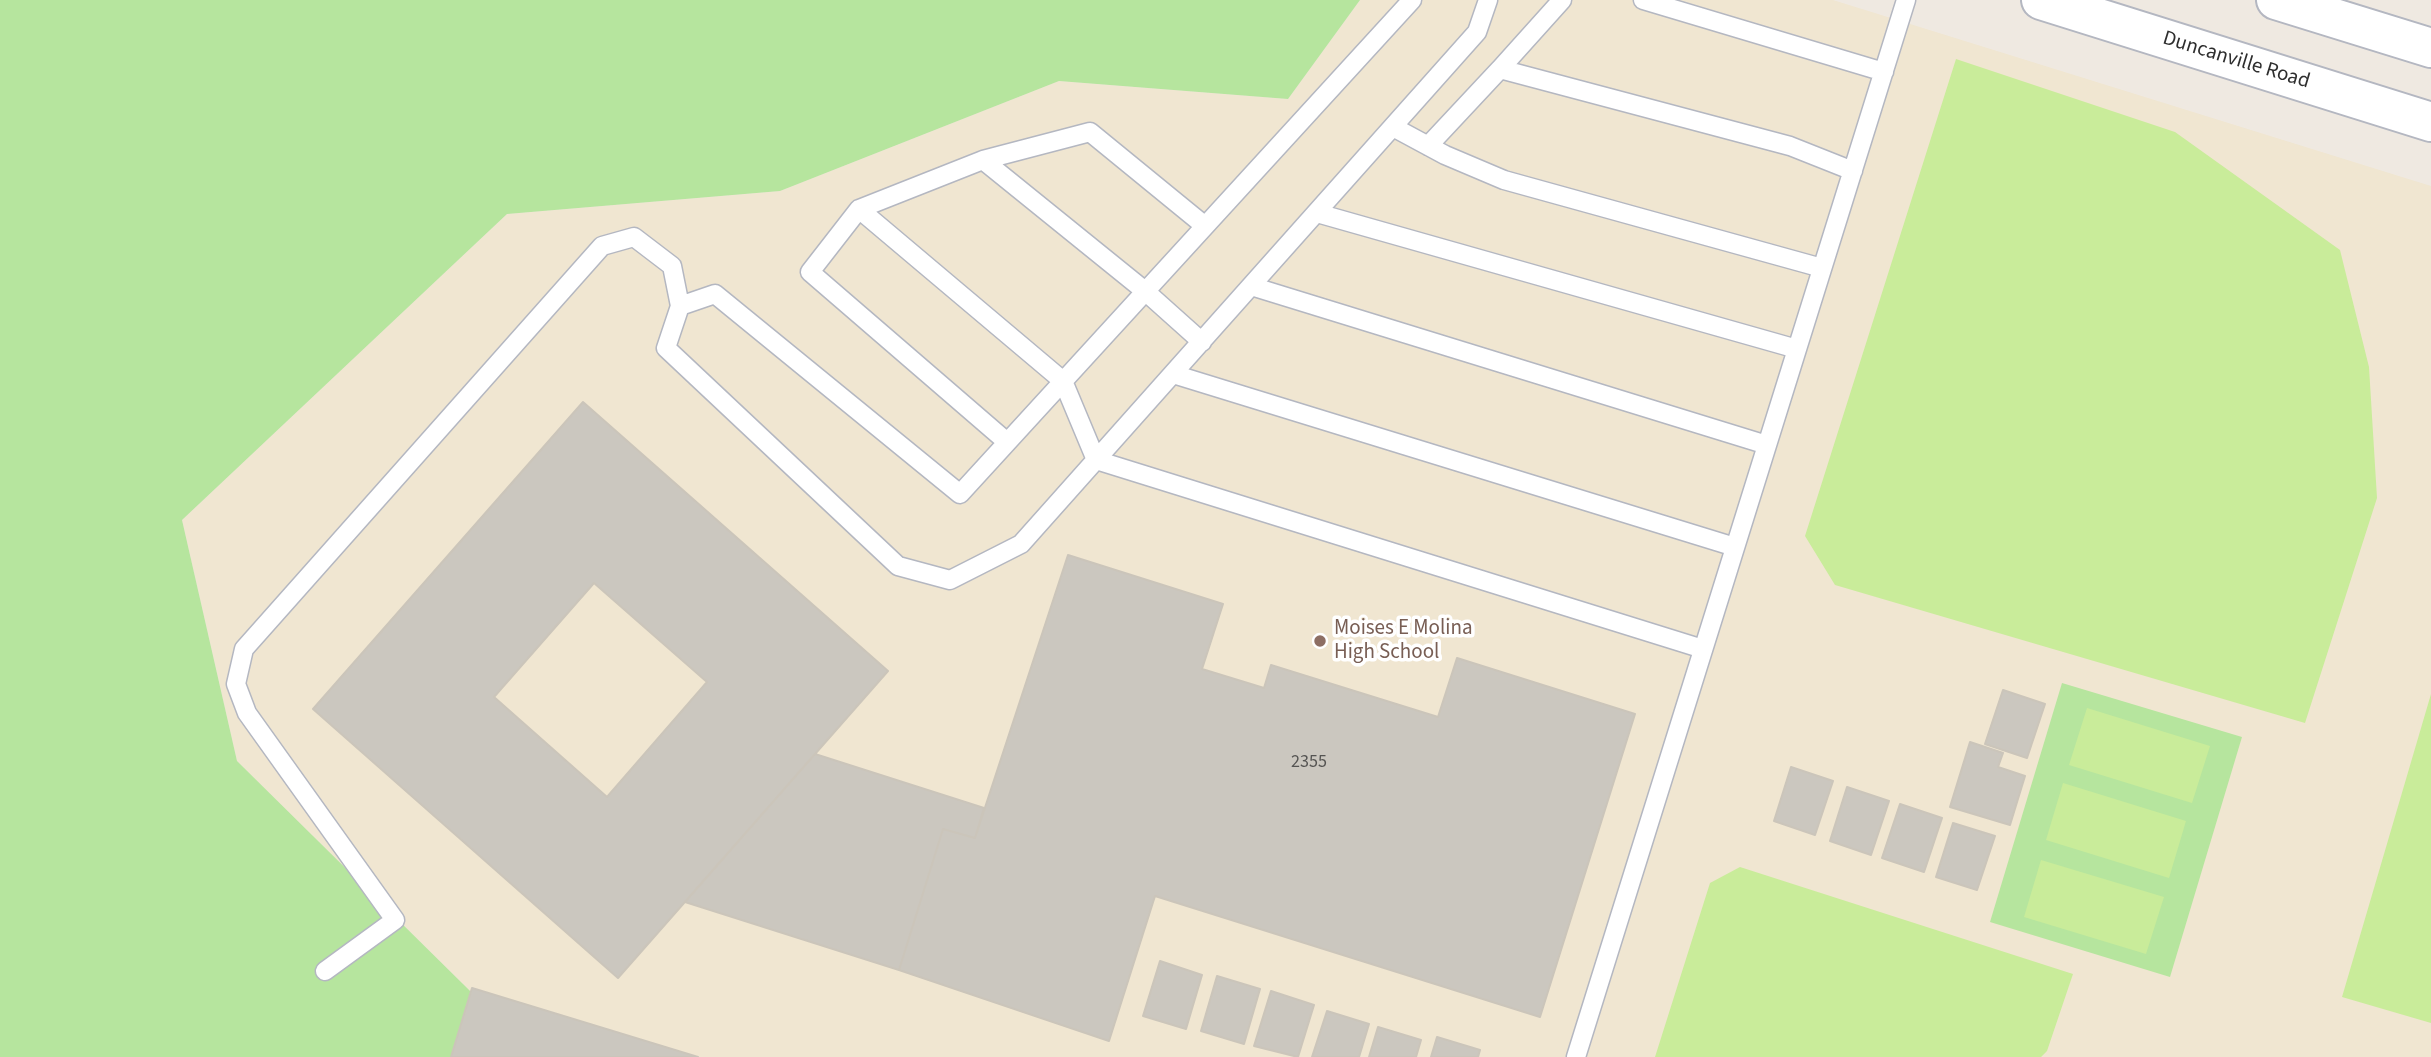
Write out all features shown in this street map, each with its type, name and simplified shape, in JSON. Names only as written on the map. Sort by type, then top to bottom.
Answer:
[{"type":"main road","name":"Duncanville Road","points":[[2041,0],[2431,122]]},
{"type":"main road","points":[[2276,0],[2431,48]]},
{"type":"lane","points":[[680,306],[715,293],[960,494],[1412,0]]},
{"type":"lane","points":[[325,971],[395,920],[247,713],[236,684],[244,649],[603,246],[634,237],[673,265],[680,306],[666,348],[898,566],[950,580],[1021,544],[1477,32],[1488,0]]},
{"type":"lane","points":[[1428,146],[1562,0]]},
{"type":"lane","points":[[1643,0],[1884,72]]},
{"type":"lane","points":[[1576,1057],[1906,0]]},
{"type":"lane","points":[[1500,69],[1790,146],[1853,171]]},
{"type":"lane","points":[[1393,127],[1504,180],[1822,268]]},
{"type":"lane","points":[[1007,442],[810,271],[859,209],[983,160],[1090,132],[1205,226]]},
{"type":"lane","points":[[983,160],[1145,291],[1202,342]]},
{"type":"lane","points":[[859,209],[1063,381],[1096,460]]},
{"type":"lane","points":[[1317,213],[1797,349]]},
{"type":"lane","points":[[1251,286],[1767,445]]},
{"type":"lane","points":[[1173,374],[1735,547]]},
{"type":"lane","points":[[1096,460],[1703,649]]},
{"type":"shaded area","name":"Moises E Molina High School","points":[[1360,0],[1833,0],[2431,186],[2431,1057],[537,1057],[237,761],[182,520],[507,214],[780,191],[1059,81],[1288,99]]},
{"type":"green space","points":[[0,0],[1360,0],[1288,99],[1059,81],[780,191],[507,214],[182,520],[237,761],[537,1057],[0,1057]]},
{"type":"green space","points":[[1956,59],[2175,132],[2340,250],[2369,367],[2377,498],[2305,723],[1835,585],[1805,536]]},
{"type":"green space","points":[[2062,683],[2242,737],[2170,977],[1990,922]]},
{"type":"green space","points":[[2431,694],[2431,1023],[2342,997]]},
{"type":"green space","points":[[2087,708],[2210,746],[2192,803],[2069,765]]},
{"type":"green space","points":[[2063,783],[2186,821],[2169,878],[2046,840]]},
{"type":"green space","points":[[2041,860],[2164,897],[2146,954],[2024,917]]},
{"type":"green space","points":[[1740,867],[2073,974],[2047,1051],[2041,1057],[1655,1057],[1710,883]]},
{"type":"building","points":[[583,402],[888,671],[618,978],[313,709]],"holes":[[[594,583],[707,682],[607,797],[494,697]]]},
{"type":"building","points":[[1068,555],[1223,604],[1202,669],[1264,688],[1271,665],[1438,717],[1457,658],[1635,714],[1540,1017],[1155,896],[1109,1041],[899,970],[943,829],[975,838]]},
{"type":"building","points":[[2003,690],[2045,704],[2027,758],[1985,744]]},
{"type":"building","points":[[1970,742],[2003,753],[1998,767],[2025,776],[2010,825],[1950,807]]},
{"type":"building","points":[[815,754],[984,808],[975,838],[943,829],[899,970],[685,902]]},
{"type":"building","points":[[1791,767],[1833,781],[1815,835],[1774,821]]},
{"type":"building","points":[[1847,787],[1889,801],[1871,855],[1830,841]]},
{"type":"building","points":[[1900,804],[1942,818],[1924,872],[1882,858]]},
{"type":"building","points":[[1953,823],[1995,836],[1977,890],[1936,877]]},
{"type":"building","points":[[1160,961],[1202,975],[1186,1029],[1143,1016]]},
{"type":"building","points":[[1217,976],[1260,989],[1244,1044],[1201,1031]]},
{"type":"building","points":[[472,988],[698,1057],[451,1057]]},
{"type":"building","points":[[1271,991],[1314,1005],[1298,1057],[1254,1046]]},
{"type":"building","points":[[1327,1011],[1369,1024],[1359,1057],[1312,1057]]},
{"type":"building","points":[[1378,1027],[1421,1040],[1416,1057],[1369,1057]]},
{"type":"building","points":[[1437,1037],[1480,1050],[1478,1057],[1431,1057]]},
{"type":"place","name":"Moises E Molina High School","points":[[1320,641]]}]
